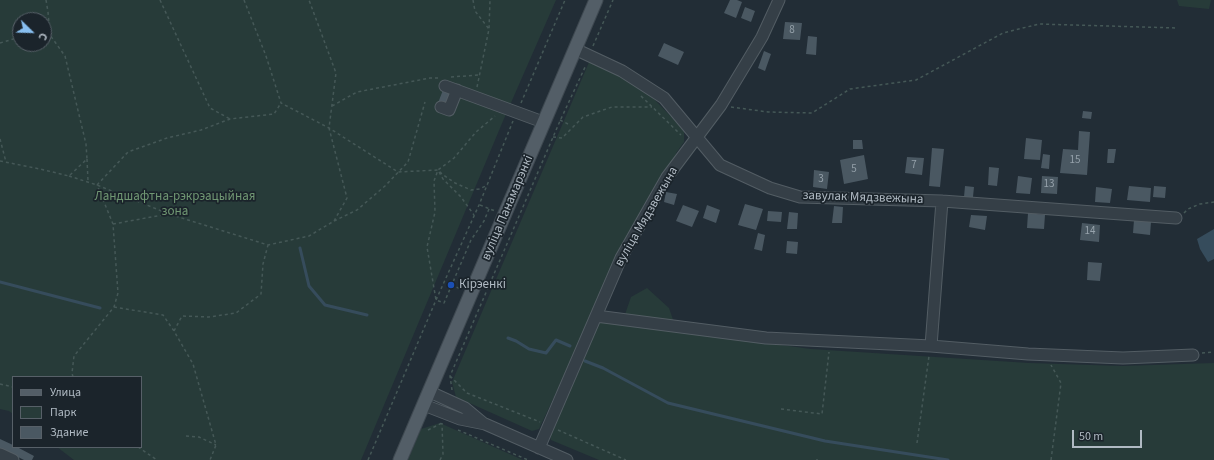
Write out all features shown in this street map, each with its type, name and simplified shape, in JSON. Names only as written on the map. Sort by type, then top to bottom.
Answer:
[{"type":"main road","name":"вуліца Панамарэнкі","points":[[400,460],[596,0]]},
{"type":"street","name":"вуліца Мядзвежына","points":[[539,448],[621,258],[667,177],[695,142],[721,105],[762,37],[780,0]]},
{"type":"street","name":"завулак Мядзвежына","points":[[575,49],[622,71],[664,98],[695,142],[720,165],[770,188],[800,197],[942,201],[1176,218]]},
{"type":"street","points":[[447,80],[457,90],[544,122]]},
{"type":"street","points":[[441,107],[449,110],[457,90]]},
{"type":"street","points":[[931,346],[942,201]]},
{"type":"street","points":[[596,316],[766,338],[931,346],[1046,355],[1123,358],[1192,355]]},
{"type":"street","points":[[430,392],[465,408],[484,424]]},
{"type":"street","points":[[424,405],[460,419],[484,424],[567,460]]},
{"type":"street","points":[[0,454],[14,460]]},
{"type":"path","points":[[46,0],[48,12]]},
{"type":"path","points":[[160,0],[210,108],[230,119]]},
{"type":"path","points":[[244,0],[266,56],[281,103],[329,128],[398,172],[438,170],[455,183],[471,190],[488,185]]},
{"type":"path","points":[[309,0],[336,73],[329,128],[347,198],[334,221]]},
{"type":"path","points":[[473,0],[475,11],[489,29]]},
{"type":"path","points":[[475,97],[489,29],[490,0]]},
{"type":"path","points":[[368,460],[436,300],[488,185],[514,111],[566,0]]},
{"type":"path","points":[[453,395],[450,376],[553,137],[584,71],[589,55],[613,0]]},
{"type":"path","points":[[721,105],[768,112],[812,113],[850,89],[916,80],[1003,33],[1039,24],[1177,28]]},
{"type":"path","points":[[52,38],[65,56],[86,144],[88,182]]},
{"type":"path","points":[[0,44],[12,40]]},
{"type":"path","points":[[332,106],[357,92],[430,78],[447,80],[479,75]]},
{"type":"path","points":[[637,93],[695,142]]},
{"type":"path","points":[[0,161],[69,176],[97,185],[169,214],[268,245],[308,236],[356,210],[385,186],[408,162],[425,102]]},
{"type":"path","points":[[97,185],[128,152],[167,138],[201,130],[230,119],[274,114],[281,103]]},
{"type":"path","points":[[553,137],[562,138],[583,117],[612,107],[652,107]]},
{"type":"path","points":[[436,300],[427,247],[434,212],[434,181],[438,170],[454,158],[476,132],[493,117],[514,111]]},
{"type":"path","points":[[0,139],[7,162]]},
{"type":"path","points":[[69,176],[87,159]]},
{"type":"path","points":[[438,170],[443,179],[458,194],[475,216]]},
{"type":"path","points":[[73,376],[74,356],[114,307],[118,293],[113,224],[97,185]]},
{"type":"path","points":[[1176,218],[1188,209],[1200,204],[1214,202]]},
{"type":"path","points":[[436,300],[444,303],[471,240],[484,221],[489,209]]},
{"type":"path","points":[[113,224],[169,214]]},
{"type":"path","points":[[174,332],[182,316],[209,317],[236,313],[261,294],[263,264],[268,245]]},
{"type":"path","points":[[114,307],[163,315],[174,332],[193,364],[216,445],[210,460]]},
{"type":"path","points":[[781,409],[822,414],[830,342]]},
{"type":"path","points":[[917,443],[931,346]]},
{"type":"path","points":[[1046,355],[1061,383],[1051,460]]},
{"type":"path","points":[[450,376],[467,393],[549,425],[626,460]]},
{"type":"path","points":[[0,384],[12,387]]},
{"type":"path","points":[[428,430],[442,423],[443,454],[440,460]]},
{"type":"path","points":[[457,429],[528,460]]},
{"type":"path","points":[[186,436],[199,437],[216,445]]},
{"type":"path","points":[[140,448],[158,460]]},
{"type":"green space","name":"Ландшафтна-рэкрэацыйная зона","points":[[0,0],[556,0],[503,121],[361,460],[74,460],[58,448],[142,448],[142,376],[12,376],[12,413],[0,409]]},
{"type":"green space","points":[[1177,0],[1211,0],[1209,9],[1179,6]]},
{"type":"green space","points":[[590,60],[634,82],[653,98],[684,130],[684,142],[676,153],[675,163],[619,258],[539,429],[532,431],[456,397],[452,382]]},
{"type":"green space","points":[[647,288],[669,308],[677,331],[811,349],[1029,363],[1122,366],[1214,363],[1214,460],[599,460],[551,440],[548,432],[598,320],[622,323],[631,297]]},
{"type":"green space","points":[[440,423],[523,460],[408,460],[421,429]]},
{"type":"water","points":[[1214,229],[1214,259],[1208,262],[1200,249],[1197,239]]},
{"type":"building","points":[[730,0],[742,2],[736,18],[724,13]]},
{"type":"building","points":[[745,7],[755,11],[751,22],[741,18]]},
{"type":"building","points":[[785,22],[802,23],[800,40],[783,39]]},
{"type":"building","points":[[808,36],[817,37],[816,55],[806,54]]},
{"type":"building","points":[[664,43],[684,52],[678,65],[658,56]]},
{"type":"building","points":[[764,51],[771,54],[765,71],[758,68]]},
{"type":"building","points":[[443,90],[451,93],[446,106],[438,103]]},
{"type":"building","points":[[1083,111],[1092,112],[1091,119],[1082,118]]},
{"type":"building","points":[[1079,131],[1090,132],[1087,175],[1060,173],[1063,149],[1078,150]]},
{"type":"building","points":[[1026,138],[1042,140],[1040,160],[1024,159]]},
{"type":"building","points":[[853,140],[862,140],[863,149],[853,149]]},
{"type":"building","points":[[932,148],[944,149],[940,187],[929,186]]},
{"type":"building","points":[[1108,149],[1116,149],[1114,163],[1107,163]]},
{"type":"building","points":[[1043,154],[1050,155],[1049,169],[1041,168]]},
{"type":"building","points":[[864,155],[868,179],[844,184],[840,160]]},
{"type":"building","points":[[907,157],[924,158],[922,175],[905,173]]},
{"type":"building","points":[[989,167],[999,168],[997,186],[988,185]]},
{"type":"building","points":[[814,170],[829,172],[827,189],[813,187]]},
{"type":"building","points":[[1018,176],[1032,178],[1030,194],[1016,193]]},
{"type":"building","points":[[1042,176],[1058,177],[1057,194],[1041,193]]},
{"type":"building","points":[[965,186],[974,187],[973,197],[964,197]]},
{"type":"building","points":[[1129,186],[1151,188],[1150,202],[1127,200]]},
{"type":"building","points":[[1154,186],[1166,187],[1165,198],[1153,197]]},
{"type":"building","points":[[1096,187],[1112,189],[1110,203],[1095,202]]},
{"type":"building","points":[[666,192],[677,194],[674,205],[664,202]]},
{"type":"building","points":[[745,204],[763,209],[756,230],[738,225]]},
{"type":"building","points":[[683,205],[699,211],[692,227],[676,221]]},
{"type":"building","points":[[707,205],[720,210],[716,223],[703,218]]},
{"type":"building","points":[[834,206],[843,207],[842,223],[832,223]]},
{"type":"building","points":[[768,211],[782,212],[781,222],[767,221]]},
{"type":"building","points":[[789,212],[798,213],[797,229],[787,229]]},
{"type":"building","points":[[1028,213],[1045,215],[1044,229],[1027,228]]},
{"type":"building","points":[[971,215],[987,216],[985,230],[969,227]]},
{"type":"building","points":[[1134,220],[1151,222],[1150,235],[1133,233]]},
{"type":"building","points":[[1082,223],[1100,225],[1099,242],[1080,240]]},
{"type":"building","points":[[758,233],[765,235],[762,251],[754,249]]},
{"type":"building","points":[[787,241],[798,242],[797,254],[786,253]]},
{"type":"building","points":[[1088,262],[1102,263],[1100,281],[1087,280]]},
{"type":"building","points":[[0,439],[12,445],[12,448],[19,448],[34,456],[32,460],[24,460],[0,448]]},
{"type":"waterway","points":[[300,248],[309,286],[325,305],[367,315]]},
{"type":"waterway","points":[[0,282],[100,308]]},
{"type":"waterway","points":[[508,338],[529,349],[546,353],[556,340],[570,346]]},
{"type":"waterway","points":[[585,361],[603,368],[668,403],[825,441],[948,460]]},
{"type":"place","name":"Кірэенкі","points":[[451,285]]}]
